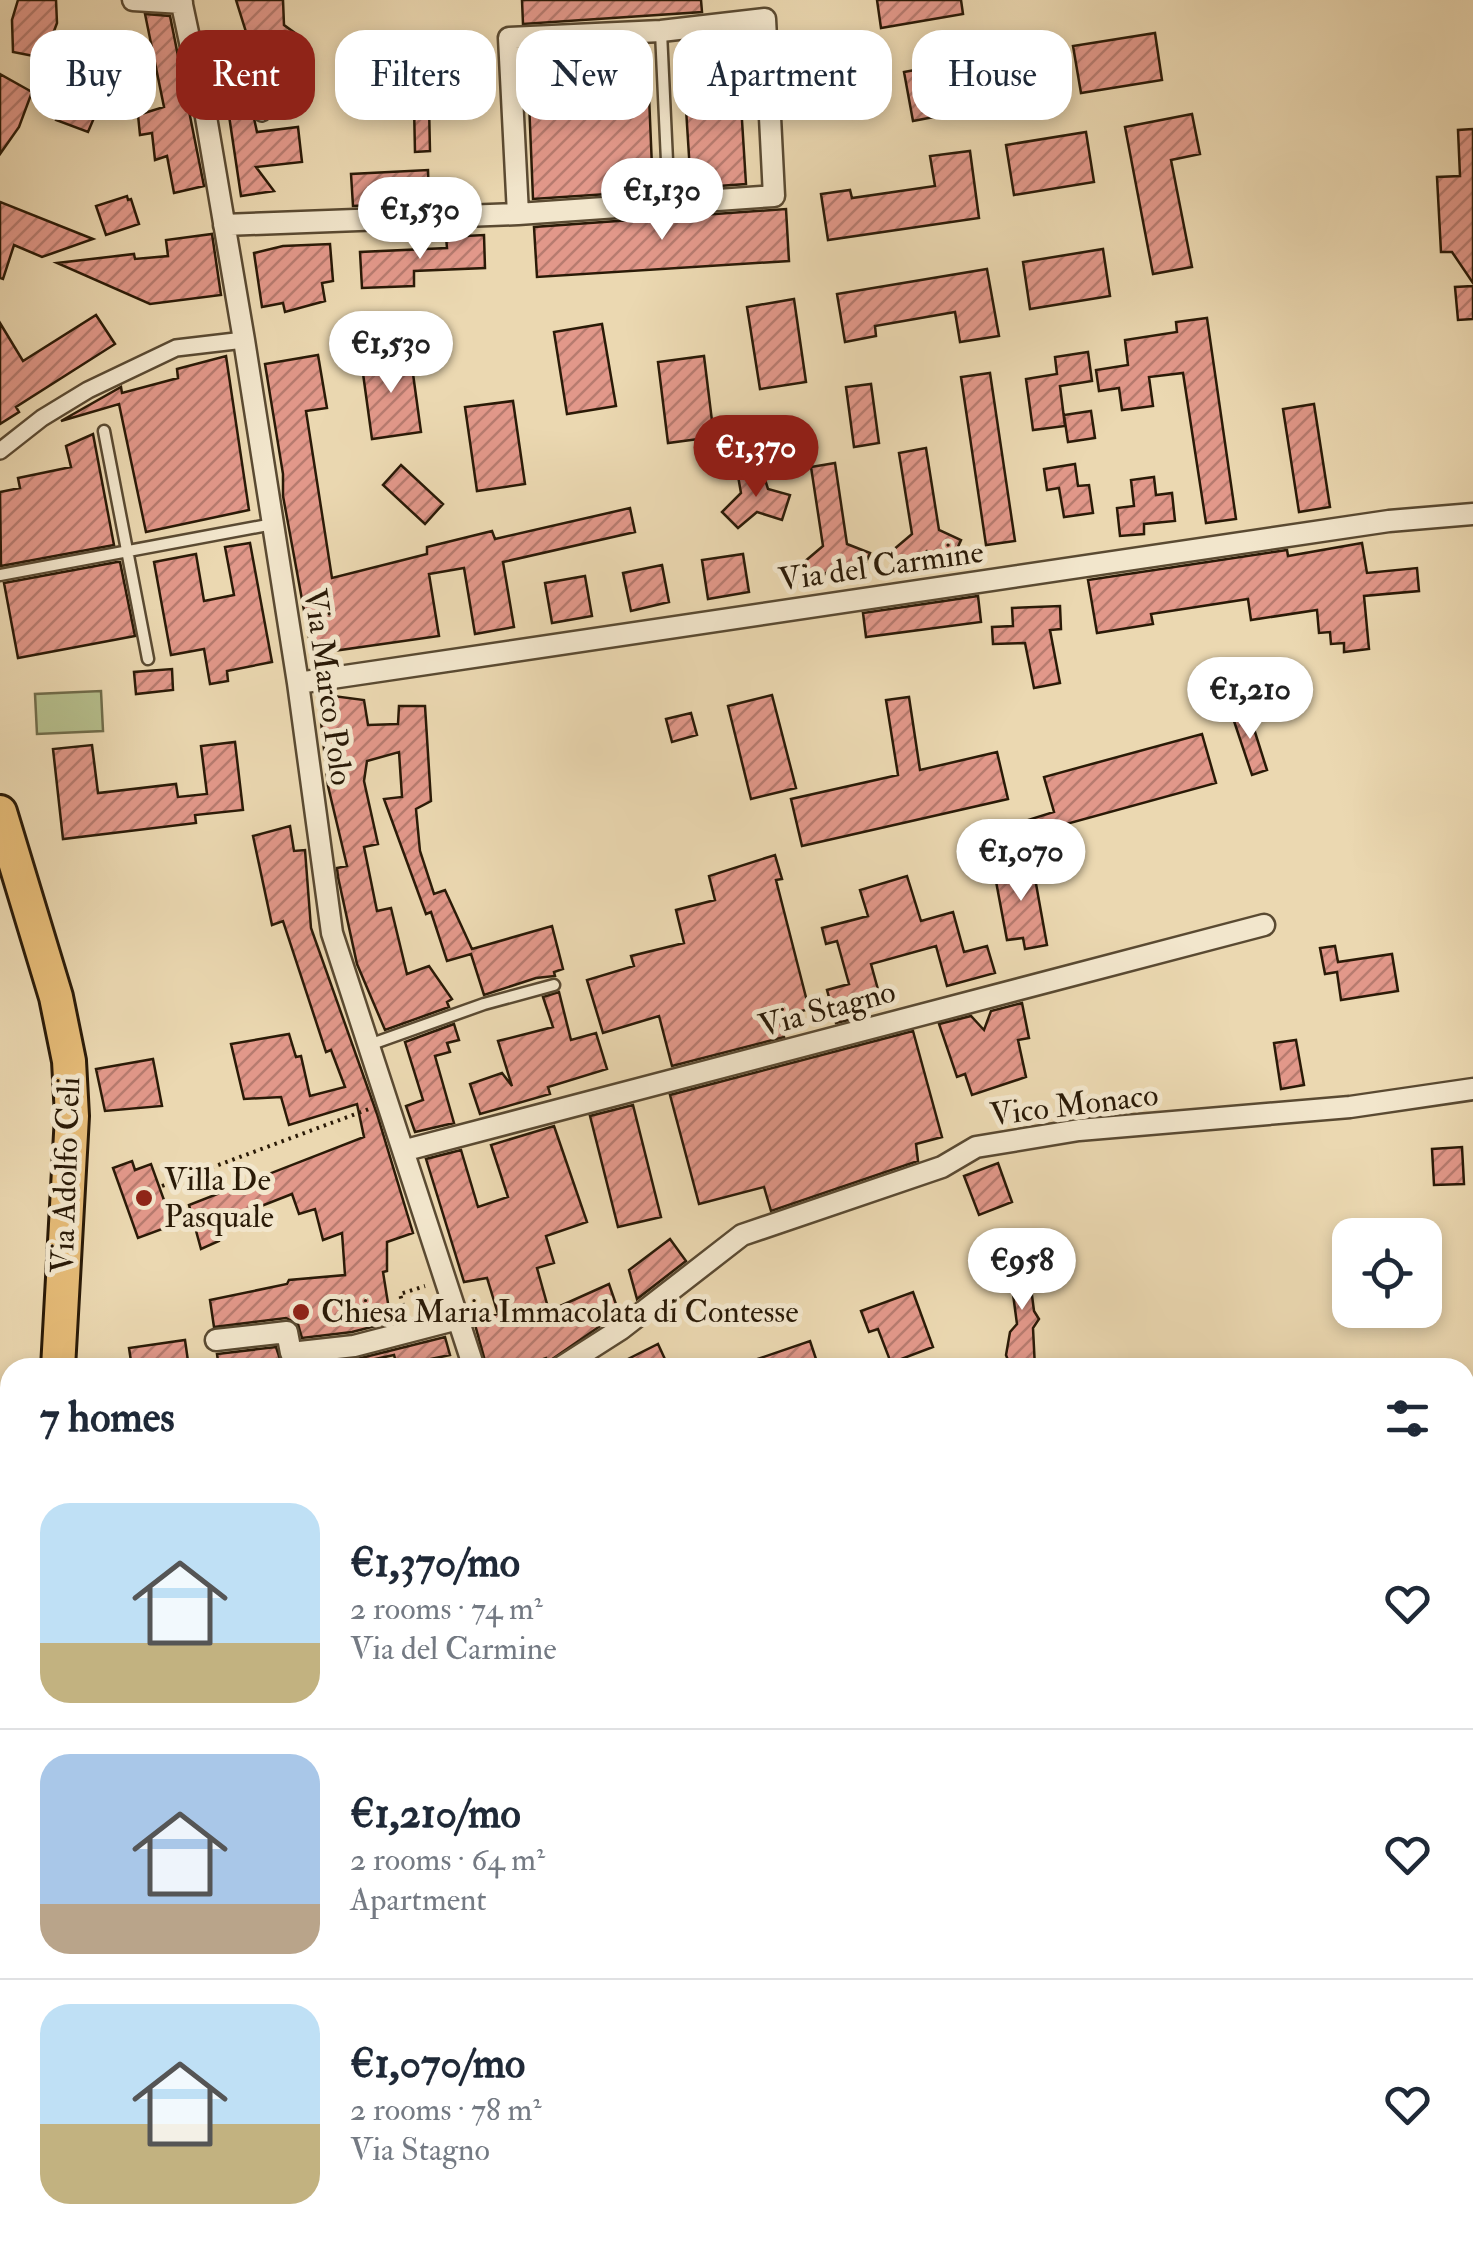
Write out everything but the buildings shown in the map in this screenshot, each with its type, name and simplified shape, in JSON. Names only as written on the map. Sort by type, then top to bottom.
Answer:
[{"type":"main road","name":"Via Adolfo Celi","points":[[0,812],[56,997],[70,1061],[72,1116],[59,1358]]},
{"type":"street","points":[[134,0],[181,2]]},
{"type":"street","name":"Via Marco Polo","points":[[181,2],[187,30]]},
{"type":"street","points":[[224,226],[518,214],[774,196],[765,19],[661,31],[509,38],[518,214]]},
{"type":"street","name":"Via Marco Polo","points":[[205,120],[298,683],[332,934],[406,1150],[471,1358]]},
{"type":"street","points":[[0,450],[88,390],[176,348],[244,340]]},
{"type":"street","name":"Via del Carmine","points":[[298,683],[1389,521],[1473,514]]},
{"type":"street","name":"Via Stagno","points":[[406,1150],[1264,925]]},
{"type":"street","name":"Vico Monaco","points":[[575,1358],[621,1328],[742,1235],[942,1167],[976,1147],[1079,1130],[1350,1107],[1473,1089]]},
{"type":"street","points":[[216,1340],[287,1332],[291,1353],[354,1346],[458,1319]]},
{"type":"lane","points":[[661,31],[669,204]]},
{"type":"lane","points":[[104,430],[148,658]]},
{"type":"lane","points":[[0,575],[273,524]]},
{"type":"lane","points":[[369,1045],[484,1004],[554,985]]},
{"type":"path","points":[[162,1186],[389,1101]]},
{"type":"path","points":[[410,1332],[400,1294],[428,1285]]},
{"type":"green space","points":[[101,691],[103,731],[37,734],[35,694]]},
{"type":"place","name":"Villa De Pasquale","points":[[144,1198]]},
{"type":"place","name":"Chiesa Maria Immacolata di Contesse","points":[[301,1312]]}]
